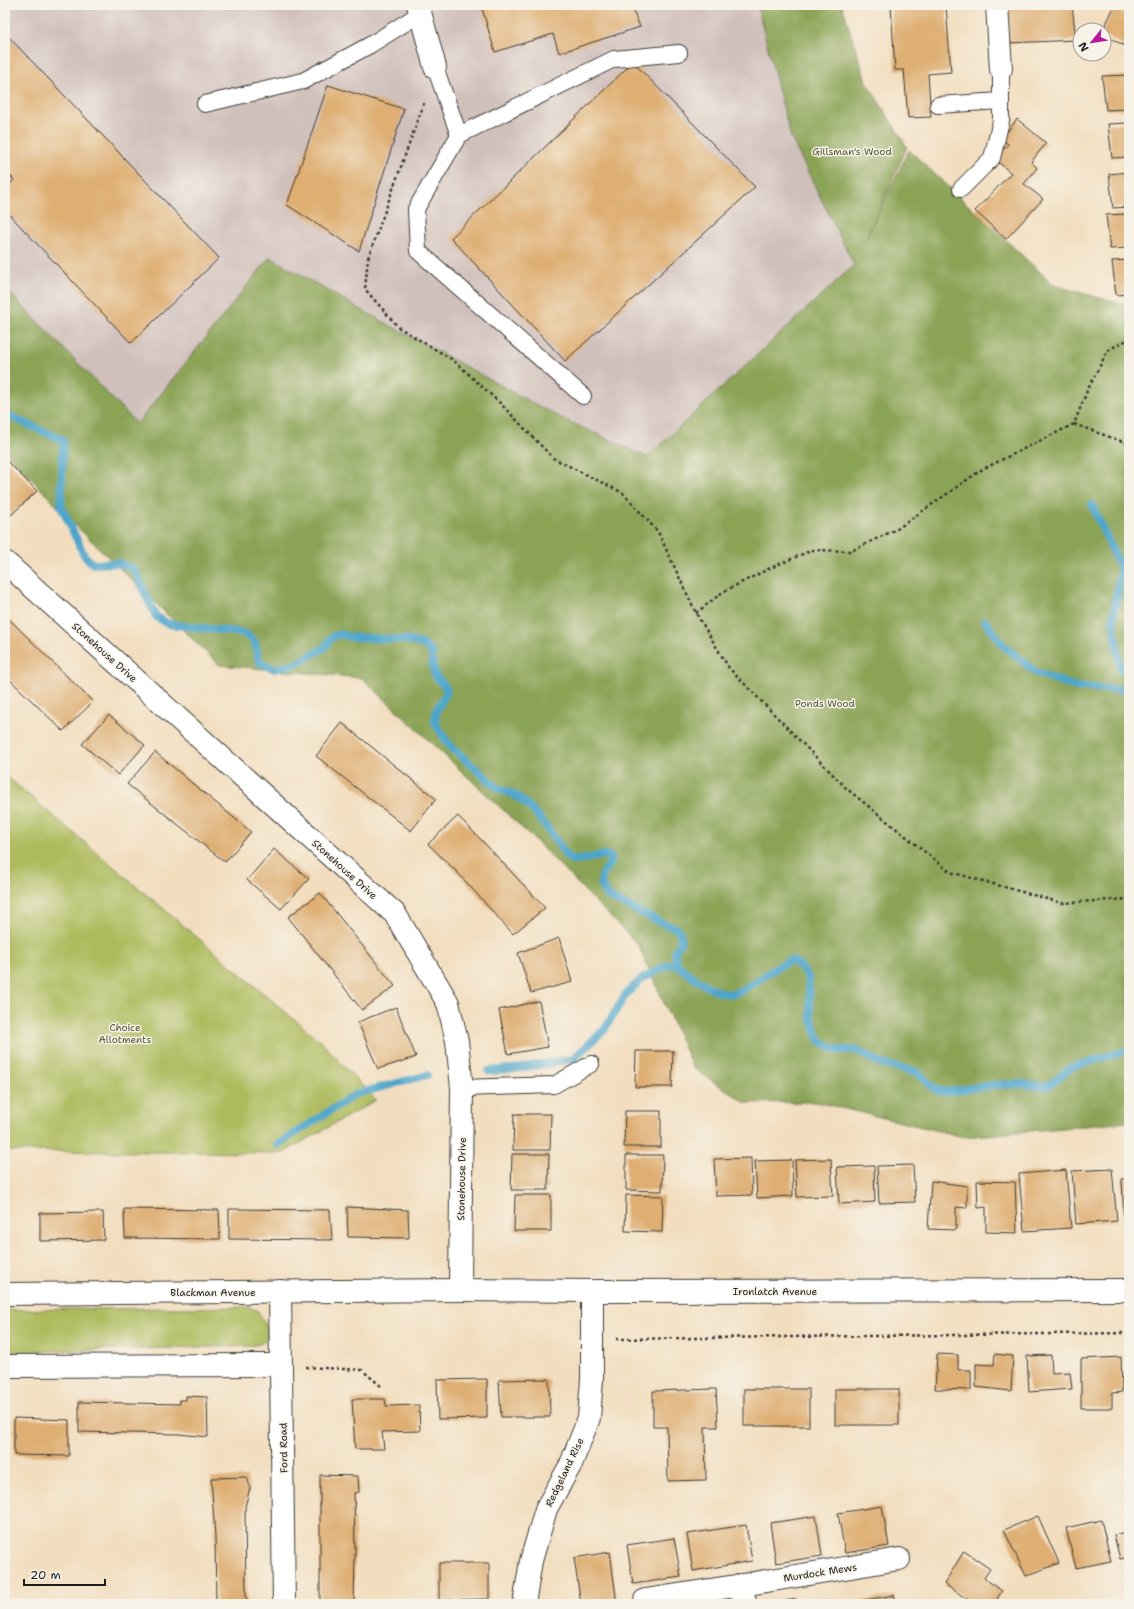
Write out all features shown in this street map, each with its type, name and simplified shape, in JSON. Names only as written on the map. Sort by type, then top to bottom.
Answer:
[{"type":"street","points":[[997,5],[1001,69]]},
{"type":"street","points":[[419,9],[435,67]]},
{"type":"street","name":"Stonehouse Drive","points":[[5,562],[395,914],[448,1003],[457,1041],[462,1088],[460,1290]]},
{"type":"street","name":"Ironlatch Avenue","points":[[421,1290],[1129,1290]]},
{"type":"street","name":"Blackman Avenue","points":[[5,1294],[421,1290]]},
{"type":"street","name":"Redgeland Rise","points":[[524,1604],[531,1561],[546,1509],[571,1464],[589,1418],[592,1379],[592,1291]]},
{"type":"street","name":"Ford Road","points":[[280,1292],[284,1604]]},
{"type":"street","points":[[5,1366],[281,1365]]},
{"type":"street","name":"Murdock Mews","points":[[645,1600],[743,1594],[899,1560]]},
{"type":"lane","points":[[205,104],[303,81],[370,45],[419,9]]},
{"type":"lane","points":[[583,396],[418,251],[416,209],[460,135],[614,59],[679,53]]},
{"type":"lane","points":[[435,67],[460,135]]},
{"type":"lane","points":[[961,189],[992,158],[1001,121],[1001,69]]},
{"type":"lane","points":[[938,105],[1001,102]]},
{"type":"lane","points":[[462,1088],[554,1085],[591,1064]]},
{"type":"path","points":[[435,67],[422,113],[368,258],[365,289],[398,327],[453,360],[501,404],[553,458],[622,493],[658,532],[696,613],[729,668],[847,789],[950,872],[1062,903],[1129,899]]},
{"type":"path","points":[[696,613],[723,592],[766,570],[812,550],[851,551],[897,529],[981,470],[1074,424],[1087,391],[1108,350],[1129,338]]},
{"type":"path","points":[[1074,424],[1129,444]]},
{"type":"path","points":[[592,1340],[1129,1333]]},
{"type":"path","points":[[281,1365],[362,1370],[382,1387]]},
{"type":"shaded area","points":[[5,5],[757,5],[791,138],[854,265],[647,457],[555,415],[360,309],[271,257],[137,424],[5,288]]},
{"type":"green space","name":"Ponds Wood","points":[[757,5],[842,5],[866,81],[907,147],[866,238],[909,150],[1054,285],[1129,306],[1129,1122],[964,1137],[816,1102],[746,1103],[693,1068],[638,945],[534,839],[362,678],[219,665],[69,519],[5,451],[5,288],[137,424],[270,257],[360,309],[555,415],[647,457],[854,265],[791,138]]},
{"type":"green space","name":"Choice Allotments","points":[[5,775],[321,1042],[376,1100],[283,1153],[5,1151]]},
{"type":"green space","points":[[248,1307],[258,1311],[268,1329],[268,1339],[260,1344],[250,1346],[5,1352],[5,1310]]},
{"type":"building","points":[[481,5],[631,5],[640,27],[559,53],[553,34],[495,52]]},
{"type":"building","points":[[891,5],[946,5],[951,72],[928,74],[931,117],[908,118],[904,70],[895,70]]},
{"type":"building","points":[[1072,5],[1074,22],[1072,22],[1072,40],[1009,43],[1006,7]]},
{"type":"building","points":[[1115,5],[1121,5],[1129,9],[1129,48],[1112,39],[1112,22],[1107,22]]},
{"type":"building","points":[[5,33],[219,258],[131,343],[5,210],[5,189],[14,180],[5,170]]},
{"type":"building","points":[[633,62],[755,187],[565,361],[451,238]]},
{"type":"building","points":[[1129,75],[1129,109],[1106,110],[1102,76]]},
{"type":"building","points":[[328,85],[404,109],[359,251],[287,205]]},
{"type":"building","points":[[1017,119],[1046,143],[1031,162],[1037,168],[1024,184],[1043,199],[1006,239],[975,211],[1011,173],[995,159],[1008,144],[1002,139]]},
{"type":"building","points":[[1129,123],[1129,157],[1112,158],[1108,124]]},
{"type":"building","points":[[1129,172],[1129,207],[1113,208],[1109,174]]},
{"type":"building","points":[[1129,214],[1129,248],[1110,249],[1106,215]]},
{"type":"building","points":[[1129,260],[1129,294],[1116,295],[1112,261]]},
{"type":"building","points":[[5,459],[37,491],[11,515],[5,508]]},
{"type":"building","points":[[5,615],[93,702],[63,731],[5,675]]},
{"type":"building","points":[[109,715],[145,745],[118,775],[82,744]]},
{"type":"building","points":[[342,723],[436,799],[411,831],[316,756]]},
{"type":"building","points":[[155,752],[251,832],[225,862],[127,784]]},
{"type":"building","points":[[458,816],[545,908],[513,934],[457,872],[428,844]]},
{"type":"building","points":[[274,849],[309,879],[281,909],[247,880]]},
{"type":"building","points":[[320,893],[395,986],[362,1010],[288,917]]},
{"type":"building","points":[[559,938],[572,982],[531,993],[518,953]]},
{"type":"building","points":[[539,1001],[548,1047],[508,1054],[499,1010]]},
{"type":"building","points":[[396,1007],[416,1057],[378,1069],[358,1022]]},
{"type":"building","points":[[636,1051],[673,1051],[672,1087],[635,1087]]},
{"type":"building","points":[[625,1111],[661,1111],[661,1147],[624,1147]]},
{"type":"building","points":[[514,1114],[551,1114],[550,1150],[513,1150]]},
{"type":"building","points":[[512,1154],[549,1154],[548,1190],[511,1190]]},
{"type":"building","points":[[626,1155],[663,1155],[662,1191],[626,1190]]},
{"type":"building","points":[[751,1158],[752,1195],[716,1196],[714,1159]]},
{"type":"building","points":[[831,1159],[833,1196],[797,1197],[795,1160]]},
{"type":"building","points":[[792,1160],[793,1196],[757,1198],[755,1161]]},
{"type":"building","points":[[913,1165],[915,1202],[879,1203],[877,1166]]},
{"type":"building","points":[[874,1166],[875,1202],[839,1204],[837,1167]]},
{"type":"building","points":[[1112,1169],[1117,1221],[1076,1224],[1072,1171]]},
{"type":"building","points":[[1066,1170],[1071,1228],[1024,1231],[1019,1174]]},
{"type":"building","points":[[1122,1179],[1129,1179],[1129,1226],[1124,1226]]},
{"type":"building","points":[[931,1181],[967,1186],[967,1208],[956,1207],[956,1230],[928,1229]]},
{"type":"building","points":[[977,1181],[1015,1182],[1017,1233],[986,1232],[986,1207],[978,1208]]},
{"type":"building","points":[[515,1195],[551,1195],[551,1231],[514,1231]]},
{"type":"building","points":[[626,1195],[663,1196],[662,1232],[625,1231]]},
{"type":"building","points":[[347,1207],[408,1210],[409,1238],[348,1237]]},
{"type":"building","points":[[124,1209],[219,1210],[220,1239],[125,1238]]},
{"type":"building","points":[[229,1209],[330,1210],[332,1240],[229,1239]]},
{"type":"building","points":[[103,1212],[104,1240],[40,1241],[40,1213]]},
{"type":"building","points":[[937,1354],[958,1355],[958,1370],[971,1370],[971,1390],[935,1389]]},
{"type":"building","points":[[995,1354],[1013,1356],[1011,1391],[976,1387],[976,1364],[994,1365]]},
{"type":"building","points":[[1051,1355],[1052,1373],[1070,1372],[1072,1389],[1029,1392],[1027,1356]]},
{"type":"building","points":[[1121,1357],[1122,1392],[1112,1393],[1112,1408],[1081,1408],[1081,1359]]},
{"type":"building","points":[[487,1379],[487,1418],[438,1419],[437,1380]]},
{"type":"building","points":[[549,1379],[550,1417],[501,1417],[499,1380]]},
{"type":"building","points":[[716,1389],[718,1427],[705,1427],[706,1480],[668,1481],[667,1427],[653,1427],[653,1391]]},
{"type":"building","points":[[744,1389],[809,1389],[809,1426],[744,1426]]},
{"type":"building","points":[[835,1389],[899,1389],[899,1425],[835,1425]]},
{"type":"building","points":[[186,1396],[207,1397],[208,1437],[179,1434],[79,1432],[79,1402],[180,1404],[179,1400],[186,1400]]},
{"type":"building","points":[[352,1399],[385,1399],[386,1406],[419,1405],[420,1431],[382,1432],[384,1449],[355,1449]]},
{"type":"building","points":[[14,1418],[69,1420],[69,1456],[14,1455]]},
{"type":"building","points":[[320,1475],[358,1476],[359,1492],[354,1493],[354,1604],[320,1604]]},
{"type":"building","points":[[247,1477],[250,1488],[245,1507],[246,1596],[248,1604],[216,1604],[215,1536],[211,1478]]},
{"type":"building","points":[[882,1506],[889,1546],[845,1553],[838,1513]]},
{"type":"building","points":[[816,1516],[822,1556],[776,1563],[770,1523]]},
{"type":"building","points":[[1038,1516],[1059,1563],[1026,1576],[1004,1530]]},
{"type":"building","points":[[1101,1520],[1111,1561],[1076,1568],[1066,1528]]},
{"type":"building","points":[[746,1525],[752,1561],[693,1571],[687,1534]]},
{"type":"building","points":[[1129,1531],[1129,1557],[1120,1559],[1114,1535]]},
{"type":"building","points":[[674,1538],[681,1577],[633,1584],[627,1545]]},
{"type":"building","points":[[964,1551],[990,1569],[984,1578],[1002,1591],[994,1604],[975,1604],[944,1584]]},
{"type":"building","points":[[610,1552],[617,1604],[581,1604],[574,1558]]},
{"type":"building","points":[[439,1563],[489,1563],[489,1599],[439,1600]]},
{"type":"building","points":[[894,1595],[896,1604],[849,1604],[849,1603]]},
{"type":"building","points":[[796,1599],[797,1604],[773,1604],[773,1603]]},
{"type":"waterway","points":[[5,414],[63,440],[61,506],[84,555],[93,564],[119,563],[134,569],[156,617],[169,624],[244,633],[255,642],[259,662],[275,669],[297,663],[324,648],[332,637],[340,634],[351,637],[406,640],[422,644],[432,652],[435,675],[445,686],[447,692],[436,711],[435,723],[450,746],[499,789],[510,792],[529,807],[547,827],[567,857],[574,861],[605,855],[611,857],[611,863],[603,872],[601,884],[607,896],[666,925],[675,927],[680,932],[681,941],[675,952],[676,964],[714,990],[731,994],[738,992],[791,960],[799,965],[808,977],[811,1018],[819,1040],[836,1050],[856,1050],[881,1064],[917,1072],[936,1090],[946,1092],[993,1085],[1023,1084],[1045,1087],[1072,1067],[1129,1050]]},
{"type":"waterway","points":[[1092,505],[1121,569],[1113,619],[1120,667],[1129,678]]},
{"type":"waterway","points":[[985,621],[1004,646],[1037,673],[1076,687],[1129,690]]},
{"type":"waterway","points":[[489,1071],[513,1069],[573,1059],[604,1030],[626,994],[642,979],[665,966],[676,964]]},
{"type":"waterway","points":[[277,1145],[356,1094],[427,1075]]},
{"type":"park label","name":"Gillsman's Wood","points":[[852,151]]}]
